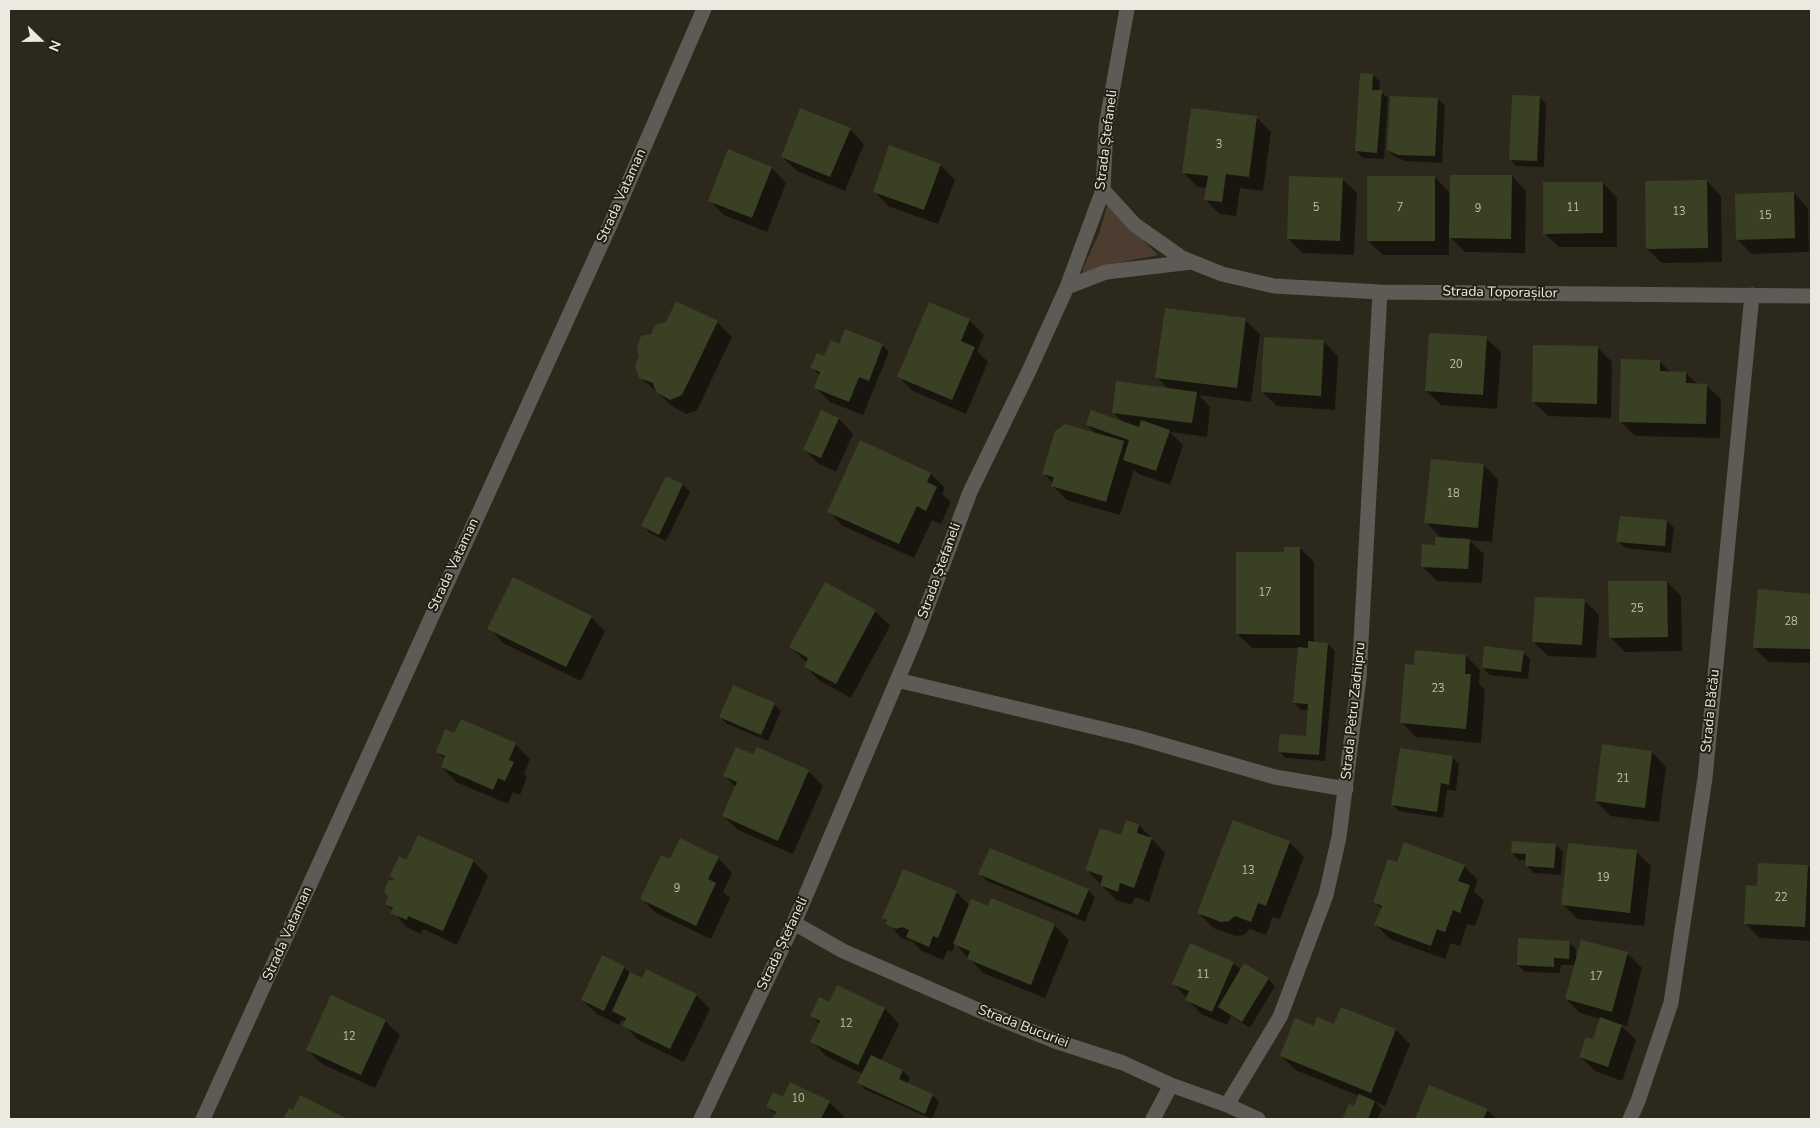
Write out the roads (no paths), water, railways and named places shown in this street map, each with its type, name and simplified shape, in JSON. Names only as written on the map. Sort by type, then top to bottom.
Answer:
[{"type":"street","name":"Strada Vataman","points":[[203,1119],[611,223],[704,9]]},
{"type":"street","name":"Strada Ștefaneli","points":[[701,1119],[794,923],[916,636],[970,492],[1028,373],[1067,287],[1103,190],[1106,126],[1127,9]]},
{"type":"street","name":"Strada Toporașilor","points":[[1103,190],[1135,225],[1182,258],[1222,274],[1274,286],[1380,292],[1811,296]]},
{"type":"street","name":"Strada Toporașilor","points":[[1067,287],[1106,272],[1192,262]]},
{"type":"street","name":"Strada Petru Zadnipru","points":[[1227,1105],[1280,1017],[1326,895],[1339,837],[1359,678],[1380,292]]},
{"type":"street","name":"Strada Băcău","points":[[1630,1119],[1638,1102],[1671,1003],[1705,778],[1752,295]]},
{"type":"street","points":[[897,680],[1136,737],[1275,777],[1346,789]]},
{"type":"street","name":"Strada Bucuriei","points":[[794,923],[843,951],[976,1009],[1055,1041],[1123,1062],[1171,1085],[1227,1105],[1258,1119]]},
{"type":"street","points":[[1153,1119],[1171,1085]]}]
